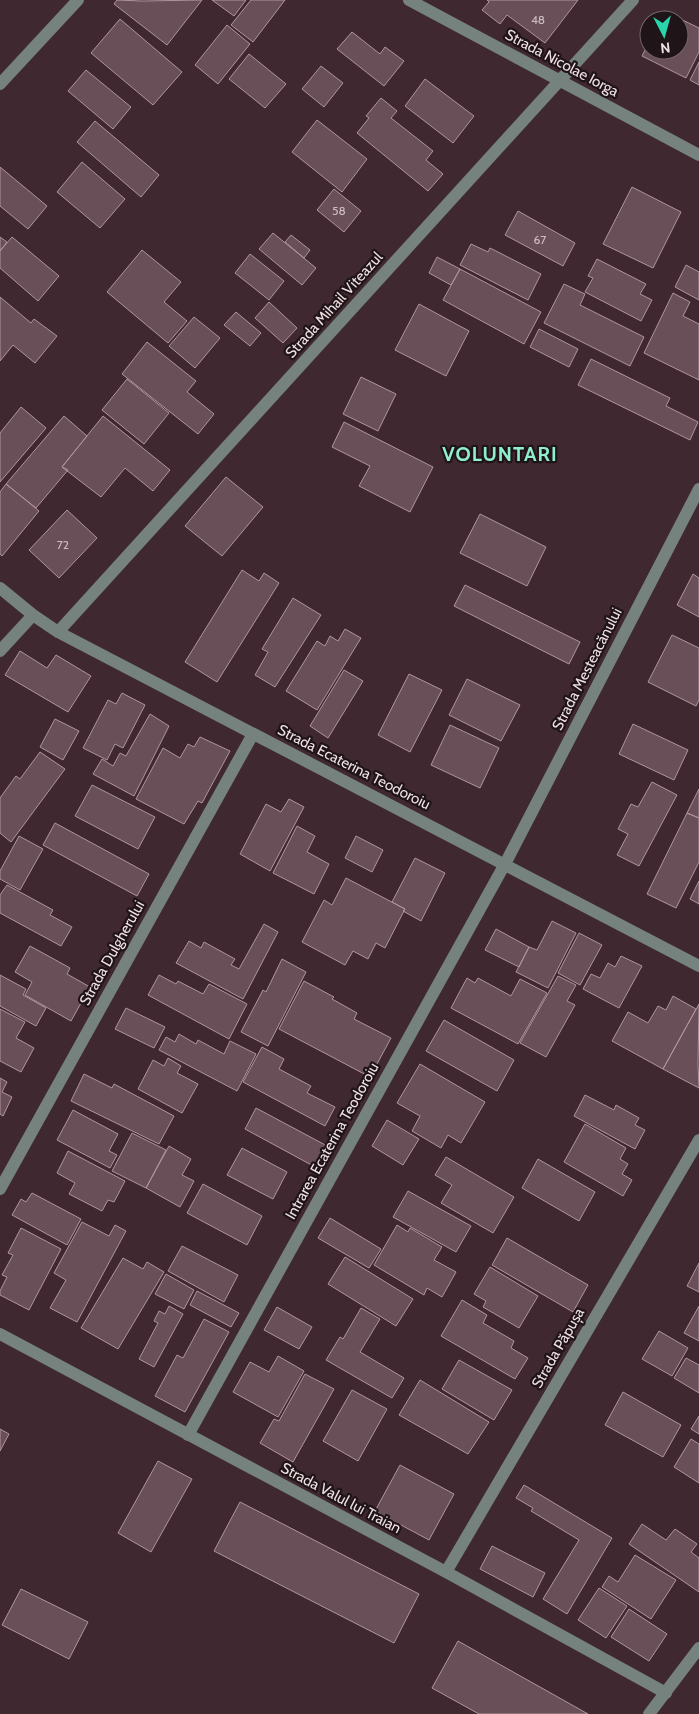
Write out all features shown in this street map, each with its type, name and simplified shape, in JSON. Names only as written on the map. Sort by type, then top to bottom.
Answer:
[{"type":"street","points":[[0,84],[78,0]]},
{"type":"street","name":"Strada Nicolae Iorga","points":[[409,0],[699,155]]},
{"type":"street","name":"Strada Mihail Viteazul","points":[[58,632],[633,0]]},
{"type":"street","name":"Strada Mesteacănului","points":[[505,864],[699,490]]},
{"type":"street","name":"Strada Ecaterina Teodoroiu","points":[[0,588],[33,615],[58,632],[699,966]]},
{"type":"street","points":[[0,651],[33,615]]},
{"type":"street","name":"Strada Dulgherului","points":[[0,1189],[253,734]]},
{"type":"street","name":"Intrarea Ecaterina Teodoroiu","points":[[188,1435],[505,864]]},
{"type":"street","name":"Strada Păpușa","points":[[446,1572],[699,1140]]},
{"type":"street","name":"Strada Valul lui Traian","points":[[0,1334],[446,1572],[666,1692]]},
{"type":"street","points":[[649,1714],[699,1648]]},
{"type":"building","points":[[117,0],[202,0],[167,45],[114,4]]},
{"type":"building","points":[[212,0],[246,0],[234,16]]},
{"type":"building","points":[[251,0],[285,0],[253,42],[231,25]]},
{"type":"building","points":[[487,0],[578,0],[545,43],[507,15],[500,24],[482,10],[489,2]]},
{"type":"building","points":[[120,19],[182,72],[153,105],[91,53]]},
{"type":"building","points":[[689,23],[699,28],[699,52],[686,78],[650,60],[689,60]]},
{"type":"building","points":[[227,25],[250,44],[218,84],[195,65]]},
{"type":"building","points":[[352,32],[380,54],[385,47],[404,61],[384,86],[337,49]]},
{"type":"building","points":[[249,54],[286,84],[265,108],[229,79]]},
{"type":"building","points":[[699,62],[699,85],[690,80]]},
{"type":"building","points":[[321,66],[343,83],[324,107],[302,89]]},
{"type":"building","points":[[86,70],[131,107],[113,129],[68,91]]},
{"type":"building","points":[[425,79],[474,116],[453,143],[405,106]]},
{"type":"building","points":[[381,98],[397,111],[391,118],[433,151],[426,160],[443,174],[428,191],[357,133],[369,118],[366,116]]},
{"type":"building","points":[[317,120],[367,159],[342,192],[292,152]]},
{"type":"building","points":[[95,121],[159,175],[141,197],[77,142]]},
{"type":"building","points":[[82,162],[125,199],[100,228],[57,192]]},
{"type":"building","points":[[0,167],[47,206],[28,229],[0,206]]},
{"type":"building","points":[[632,187],[681,212],[653,268],[603,244]]},
{"type":"building","points":[[334,189],[361,211],[344,232],[317,210]]},
{"type":"building","points":[[518,211],[575,243],[563,266],[505,235]]},
{"type":"building","points":[[273,233],[316,268],[302,285],[259,249]]},
{"type":"building","points":[[291,235],[310,250],[304,258],[285,242]]},
{"type":"building","points":[[0,237],[7,242],[0,251]]},
{"type":"building","points":[[12,237],[59,276],[38,301],[0,268],[0,251]]},
{"type":"building","points":[[471,244],[488,252],[490,248],[541,274],[528,300],[460,265]]},
{"type":"building","points":[[142,250],[181,282],[164,302],[187,321],[168,343],[107,292]]},
{"type":"building","points":[[250,254],[284,281],[269,300],[235,273]]},
{"type":"building","points":[[437,257],[460,269],[451,285],[429,273]]},
{"type":"building","points":[[597,259],[646,284],[640,294],[652,300],[641,321],[585,292],[593,278],[588,276]]},
{"type":"building","points":[[686,265],[699,272],[699,300],[675,287]]},
{"type":"building","points":[[460,269],[541,312],[524,344],[443,300]]},
{"type":"building","points":[[564,284],[585,294],[580,305],[644,337],[630,366],[544,323]]},
{"type":"building","points":[[673,293],[690,302],[683,316],[699,324],[699,380],[644,353]]},
{"type":"building","points":[[0,297],[31,323],[34,319],[57,336],[35,363],[13,345],[0,361]]},
{"type":"building","points":[[269,302],[297,328],[283,343],[255,318]]},
{"type":"building","points":[[419,304],[469,331],[446,376],[395,350]]},
{"type":"building","points":[[236,312],[261,333],[250,346],[224,325]]},
{"type":"building","points":[[194,317],[220,338],[195,368],[169,346]]},
{"type":"building","points":[[539,329],[578,349],[569,367],[530,347]]},
{"type":"building","points":[[147,342],[196,381],[187,392],[214,414],[198,434],[122,374]]},
{"type":"building","points":[[591,359],[670,398],[666,406],[698,422],[690,440],[578,385]]},
{"type":"building","points":[[361,377],[396,394],[378,431],[343,414]]},
{"type":"building","points":[[127,379],[169,413],[144,444],[102,410]]},
{"type":"building","points":[[21,407],[46,428],[0,482],[0,433]]},
{"type":"building","points":[[64,416],[87,436],[62,467],[68,470],[36,508],[6,484]]},
{"type":"building","points":[[103,416],[170,470],[153,491],[125,468],[101,497],[62,467]]},
{"type":"building","points":[[344,422],[433,467],[410,512],[359,486],[370,466],[332,447]]},
{"type":"building","points":[[226,477],[263,507],[222,556],[185,526]]},
{"type":"building","points":[[6,484],[39,511],[2,556],[0,554],[0,492]]},
{"type":"building","points":[[67,510],[97,538],[59,578],[29,550]]},
{"type":"building","points":[[480,514],[546,547],[527,586],[460,553]]},
{"type":"building","points":[[242,570],[259,581],[264,573],[279,583],[217,682],[185,662]]},
{"type":"building","points":[[693,574],[699,578],[699,617],[677,605]]},
{"type":"building","points":[[465,585],[580,642],[569,664],[454,606]]},
{"type":"building","points":[[293,598],[321,615],[275,687],[255,675],[268,652],[262,649]]},
{"type":"building","points":[[345,629],[361,638],[317,710],[286,691],[317,641],[325,646],[330,636],[338,641]]},
{"type":"building","points":[[672,635],[699,648],[699,700],[696,706],[648,682]]},
{"type":"building","points":[[20,651],[47,668],[56,655],[91,676],[68,712],[5,675]]},
{"type":"building","points":[[344,670],[363,681],[328,738],[310,726]]},
{"type":"building","points":[[409,674],[442,690],[410,752],[378,735]]},
{"type":"building","points":[[467,679],[520,705],[501,741],[449,715]]},
{"type":"building","points":[[122,693],[145,705],[123,748],[115,744],[107,760],[83,748],[108,700],[116,704]]},
{"type":"building","points":[[150,714],[169,726],[134,796],[93,774],[102,759],[113,766],[120,753],[126,756]]},
{"type":"building","points":[[55,719],[79,731],[63,760],[40,747]]},
{"type":"building","points":[[633,724],[688,750],[674,780],[619,754]]},
{"type":"building","points":[[450,725],[499,748],[480,788],[431,765]]},
{"type":"building","points":[[200,737],[230,751],[202,803],[198,801],[184,824],[136,799],[163,748],[180,758],[188,744],[194,747]]},
{"type":"building","points":[[40,752],[65,769],[11,842],[0,833],[0,798],[16,776],[20,779]]},
{"type":"building","points":[[652,782],[677,795],[639,866],[617,855],[628,834],[618,829],[631,804],[638,807]]},
{"type":"building","points":[[92,785],[155,817],[138,849],[75,816]]},
{"type":"building","points":[[699,789],[699,818],[687,813]]},
{"type":"building","points":[[289,799],[304,807],[270,871],[240,854],[266,804],[281,812]]},
{"type":"building","points":[[687,813],[699,818],[699,862],[676,908],[647,894]]},
{"type":"building","points":[[55,823],[149,874],[137,896],[43,845]]},
{"type":"building","points":[[297,826],[315,836],[307,852],[329,864],[314,894],[273,873]]},
{"type":"building","points":[[19,836],[43,849],[20,890],[0,879],[0,871]]},
{"type":"building","points":[[356,836],[383,850],[372,872],[345,858]]},
{"type":"building","points":[[415,858],[445,873],[421,921],[392,902]]},
{"type":"building","points":[[346,878],[405,909],[385,948],[376,943],[368,959],[353,951],[345,965],[302,942],[324,900],[332,905]]},
{"type":"building","points":[[699,881],[699,904],[690,899]]},
{"type":"building","points":[[7,885],[53,910],[50,915],[72,927],[61,946],[0,913],[0,895]]},
{"type":"building","points":[[552,921],[576,933],[548,988],[516,972],[529,947],[537,950]]},
{"type":"building","points":[[264,924],[278,932],[243,999],[176,963],[189,941],[201,948],[204,942],[235,959],[231,965],[239,969]]},
{"type":"building","points":[[496,929],[529,947],[519,967],[485,950]]},
{"type":"building","points":[[579,933],[602,945],[580,985],[558,973]]},
{"type":"building","points":[[30,946],[70,968],[67,974],[90,987],[71,1021],[25,995],[32,982],[15,972]]},
{"type":"building","points":[[621,956],[642,966],[619,1008],[583,989],[591,974],[600,978],[608,963],[615,967]]},
{"type":"building","points":[[282,959],[306,972],[268,1046],[241,1032],[263,990],[266,992]]},
{"type":"building","points":[[0,975],[26,989],[23,995],[46,1008],[36,1026],[0,1006]]},
{"type":"building","points":[[159,975],[176,984],[178,981],[203,994],[209,984],[247,1004],[229,1039],[148,995]]},
{"type":"building","points":[[558,976],[576,985],[567,1001],[575,1005],[546,1057],[520,1043]]},
{"type":"building","points":[[467,978],[475,983],[478,978],[511,996],[520,979],[547,993],[518,1044],[451,1008]]},
{"type":"building","points":[[304,981],[334,997],[332,999],[357,1013],[354,1019],[391,1038],[370,1077],[279,1029]]},
{"type":"building","points":[[673,996],[696,1009],[663,1069],[612,1041],[628,1012],[648,1023],[658,1006],[666,1010]]},
{"type":"building","points":[[699,1004],[698,1064],[699,1088],[663,1069]]},
{"type":"building","points":[[126,1008],[165,1027],[154,1048],[115,1029]]},
{"type":"building","points":[[0,1009],[25,1022],[16,1038],[34,1048],[21,1072],[0,1061]]},
{"type":"building","points":[[444,1020],[514,1060],[497,1091],[426,1051]]},
{"type":"building","points":[[179,1034],[196,1044],[198,1040],[224,1054],[230,1041],[256,1054],[237,1091],[159,1050],[166,1037],[175,1042]]},
{"type":"building","points":[[262,1047],[284,1059],[279,1069],[311,1086],[307,1093],[335,1107],[325,1126],[243,1082]]},
{"type":"building","points":[[168,1058],[181,1066],[177,1073],[198,1084],[182,1113],[138,1089],[153,1060],[164,1066]]},
{"type":"building","points":[[420,1064],[485,1102],[461,1143],[448,1135],[441,1148],[412,1131],[420,1116],[397,1103]]},
{"type":"building","points":[[84,1074],[112,1088],[114,1084],[174,1116],[159,1144],[71,1101]]},
{"type":"building","points":[[0,1078],[7,1082],[2,1092],[12,1097],[3,1116],[0,1114]]},
{"type":"building","points":[[585,1095],[614,1110],[616,1105],[639,1118],[635,1125],[645,1130],[635,1149],[574,1116]]},
{"type":"building","points":[[256,1108],[329,1147],[317,1168],[245,1129]]},
{"type":"building","points":[[73,1110],[118,1134],[109,1151],[117,1155],[110,1168],[57,1140]]},
{"type":"building","points":[[387,1120],[419,1139],[403,1165],[372,1146]]},
{"type":"building","points":[[585,1124],[626,1148],[620,1159],[628,1164],[622,1174],[632,1180],[623,1196],[564,1162]]},
{"type":"building","points":[[132,1133],[166,1150],[146,1188],[112,1171]]},
{"type":"building","points":[[169,1146],[191,1159],[182,1175],[194,1181],[180,1207],[146,1188]]},
{"type":"building","points":[[242,1148],[287,1172],[273,1199],[227,1175]]},
{"type":"building","points":[[68,1151],[125,1181],[114,1202],[108,1200],[102,1211],[69,1194],[75,1183],[57,1173]]},
{"type":"building","points":[[446,1157],[514,1197],[493,1233],[441,1203],[452,1185],[435,1175]]},
{"type":"building","points":[[538,1159],[595,1192],[579,1221],[522,1188]]},
{"type":"building","points":[[203,1184],[262,1216],[247,1245],[187,1213]]},
{"type":"building","points":[[408,1191],[471,1226],[456,1252],[393,1217]]},
{"type":"building","points":[[32,1193],[81,1219],[67,1245],[12,1215],[21,1199],[26,1202]]},
{"type":"building","points":[[330,1218],[381,1249],[369,1268],[318,1238]]},
{"type":"building","points":[[82,1222],[109,1236],[115,1225],[126,1231],[77,1322],[50,1308],[66,1280],[54,1273]]},
{"type":"building","points":[[397,1225],[408,1232],[410,1228],[442,1247],[434,1260],[456,1272],[442,1297],[427,1288],[424,1295],[374,1265]]},
{"type":"building","points":[[21,1228],[61,1249],[29,1310],[0,1295],[7,1277],[2,1275],[13,1255],[8,1253]]},
{"type":"building","points":[[507,1238],[588,1285],[573,1312],[492,1265]]},
{"type":"building","points":[[182,1246],[238,1275],[224,1302],[168,1271]]},
{"type":"building","points":[[345,1257],[413,1299],[396,1326],[328,1284]]},
{"type":"building","points":[[123,1258],[143,1269],[147,1262],[164,1272],[118,1349],[81,1328]]},
{"type":"building","points":[[699,1263],[699,1292],[687,1286]]},
{"type":"building","points":[[490,1267],[538,1296],[519,1328],[483,1307],[486,1301],[474,1294]]},
{"type":"building","points":[[166,1274],[194,1290],[184,1309],[155,1294]]},
{"type":"building","points":[[197,1291],[239,1313],[231,1327],[190,1305]]},
{"type":"building","points":[[462,1300],[487,1315],[483,1323],[514,1341],[511,1348],[528,1358],[515,1379],[441,1336]]},
{"type":"building","points":[[169,1306],[183,1314],[154,1367],[139,1359],[158,1323],[154,1321],[159,1311],[165,1314]]},
{"type":"building","points":[[699,1306],[699,1341],[684,1333]]},
{"type":"building","points":[[277,1307],[312,1327],[299,1349],[264,1330]]},
{"type":"building","points":[[361,1308],[380,1319],[360,1352],[404,1378],[392,1398],[326,1360],[340,1337],[343,1339]]},
{"type":"building","points":[[204,1319],[229,1332],[185,1412],[155,1396],[177,1355],[183,1358]]},
{"type":"building","points":[[659,1331],[688,1348],[672,1376],[642,1359]]},
{"type":"building","points":[[278,1356],[304,1371],[278,1417],[233,1392],[250,1362],[269,1372]]},
{"type":"building","points":[[686,1358],[699,1365],[699,1393],[674,1378]]},
{"type":"building","points":[[459,1360],[512,1390],[494,1420],[442,1389]]},
{"type":"building","points":[[305,1374],[334,1389],[293,1462],[260,1443],[274,1419],[279,1421]]},
{"type":"building","points":[[420,1380],[489,1422],[468,1454],[399,1415]]},
{"type":"building","points":[[352,1390],[387,1409],[358,1461],[323,1441]]},
{"type":"building","points":[[623,1392],[681,1425],[663,1457],[605,1425]]},
{"type":"building","points":[[699,1416],[699,1434],[691,1429]]},
{"type":"building","points":[[0,1429],[9,1434],[0,1451]]},
{"type":"building","points":[[691,1439],[699,1444],[699,1483],[674,1467]]},
{"type":"building","points":[[158,1461],[192,1479],[151,1552],[118,1533]]},
{"type":"building","points":[[400,1465],[454,1494],[429,1540],[375,1511]]},
{"type":"building","points":[[524,1485],[612,1538],[567,1614],[543,1599],[579,1540],[531,1511],[533,1508],[516,1498]]},
{"type":"building","points":[[240,1502],[419,1594],[394,1643],[214,1551]]},
{"type":"building","points":[[642,1524],[666,1540],[675,1529],[697,1544],[691,1552],[699,1558],[699,1592],[629,1544]]},
{"type":"building","points":[[492,1546],[545,1573],[533,1597],[480,1569]]},
{"type":"building","points":[[635,1555],[676,1580],[651,1619],[602,1587],[609,1576],[618,1582]]},
{"type":"building","points":[[599,1588],[627,1606],[606,1638],[578,1620]]},
{"type":"building","points":[[21,1589],[88,1622],[69,1659],[2,1625]]},
{"type":"building","points":[[629,1609],[667,1634],[649,1661],[611,1637]]},
{"type":"building","points":[[458,1641],[588,1714],[479,1714],[432,1688]]},
{"type":"district","name":"VOLUNTARI","points":[[500,454]]}]
